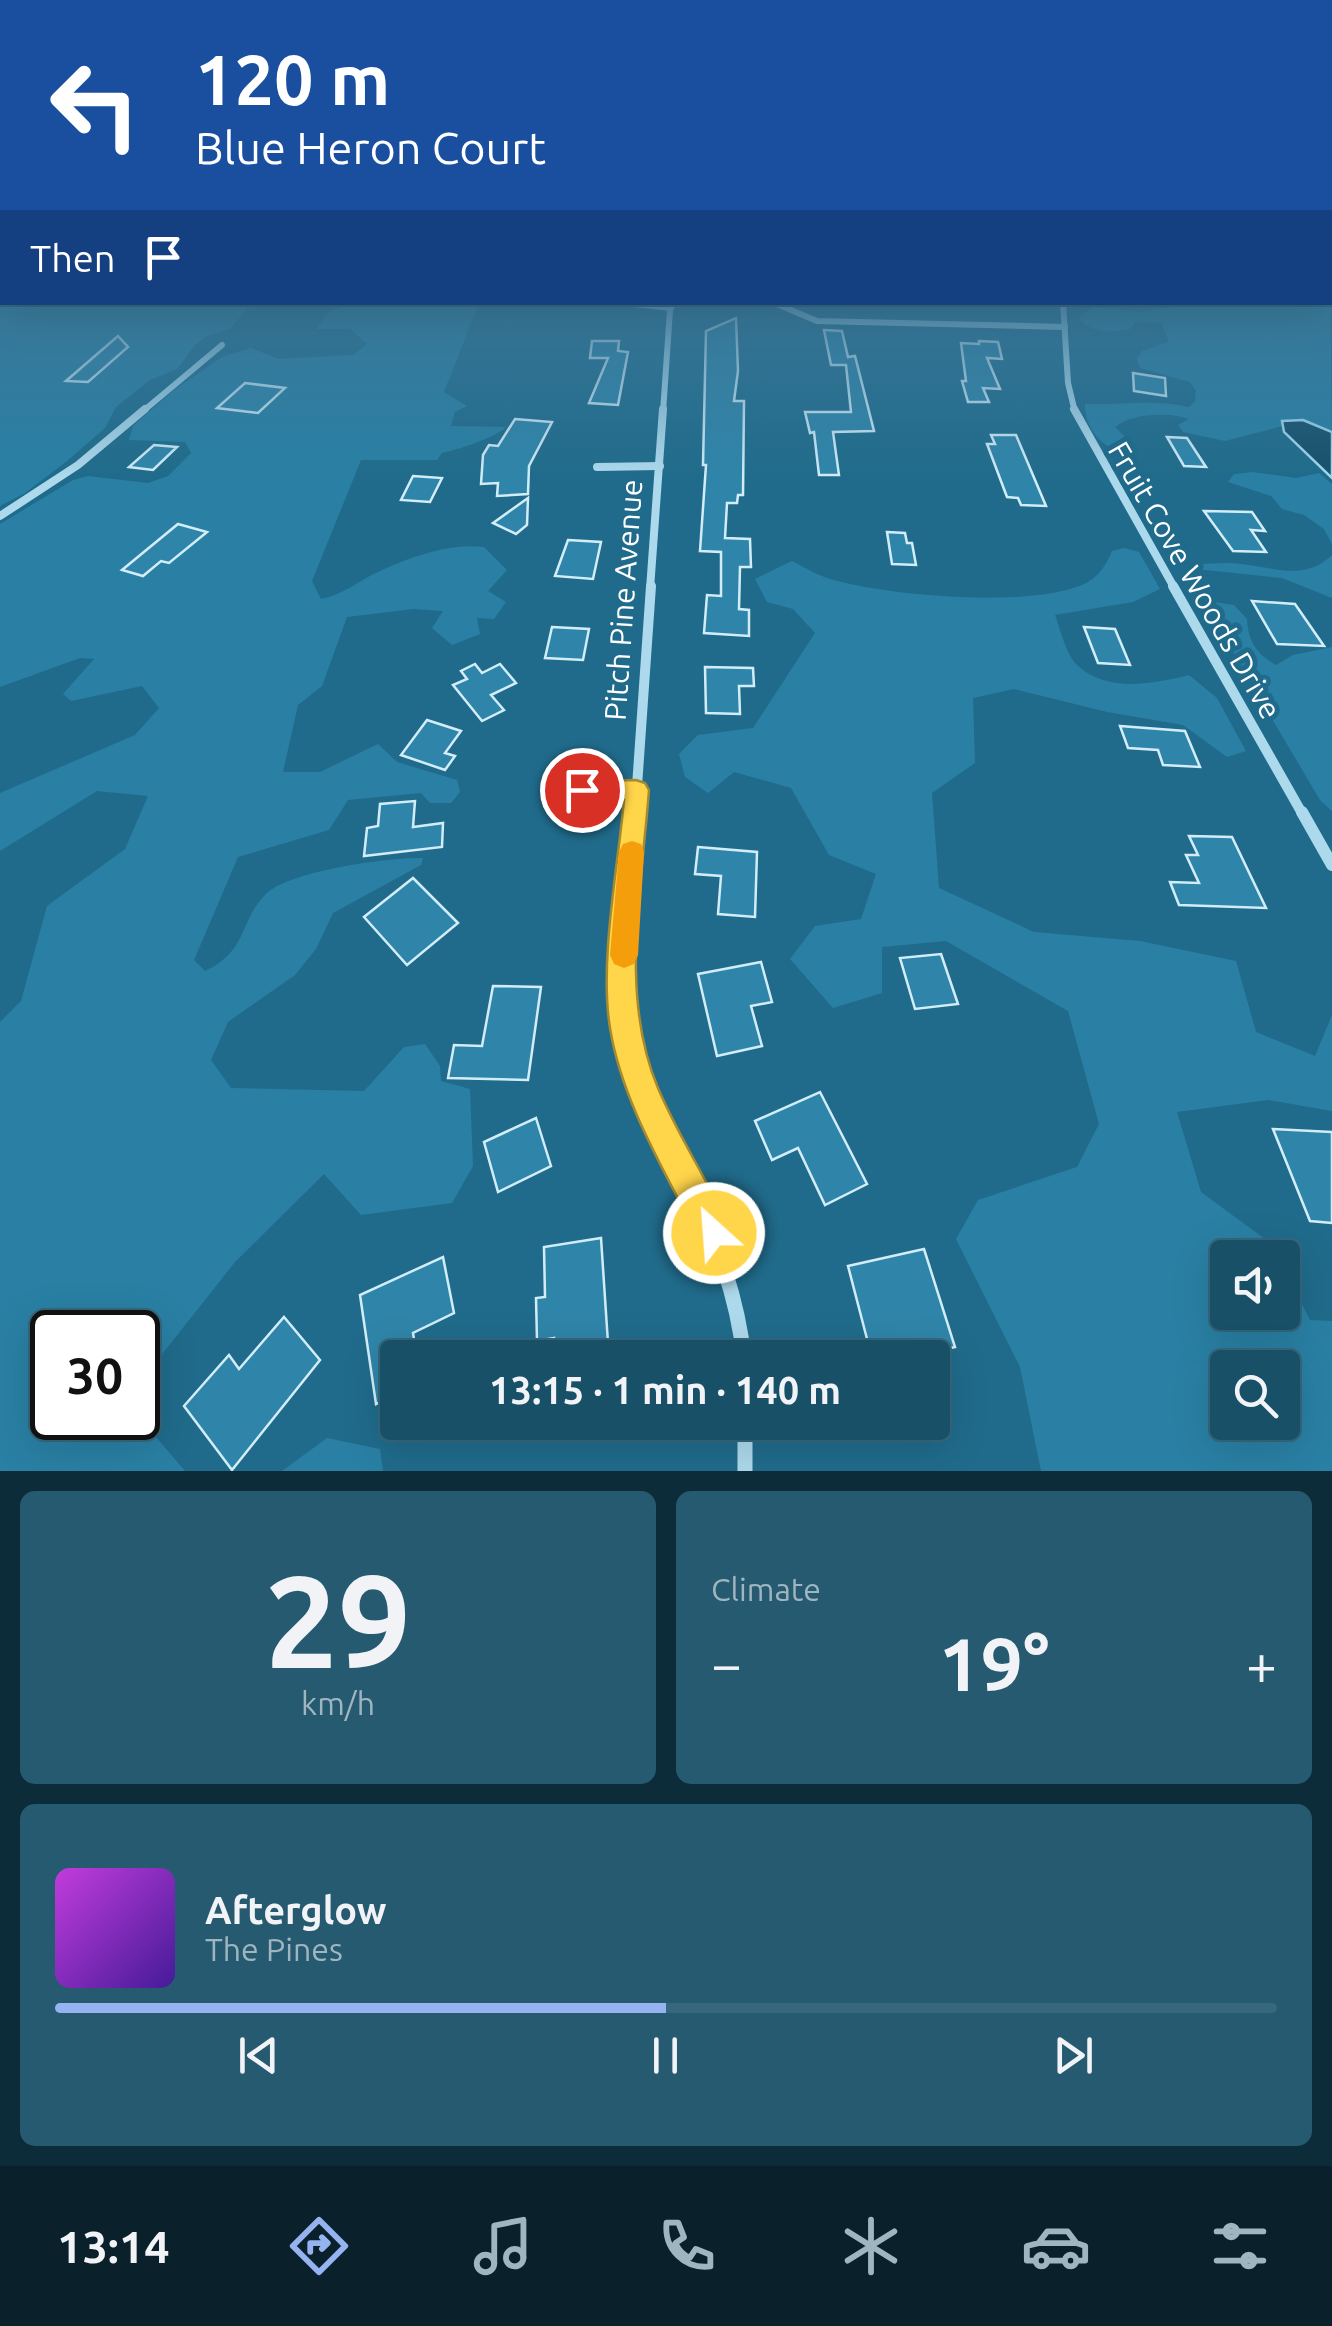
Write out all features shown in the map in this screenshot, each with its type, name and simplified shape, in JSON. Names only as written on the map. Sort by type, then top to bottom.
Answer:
[{"type":"street","name":"Pitch Pine Avenue","points":[[669,341],[623,966],[624,1027],[643,1092],[720,1248],[736,1296],[742,1340]]},
{"type":"street","name":"Fruit Cove Woods Drive","points":[[1065,341],[1068,383],[1076,416],[1332,865]]},
{"type":"street","points":[[0,516],[78,465],[222,345]]},
{"type":"street","points":[[597,467],[660,466]]},
{"type":"street","points":[[555,790],[636,790]]},
{"type":"street","points":[[745,1440],[745,1471]]},
{"type":"shaded area","points":[[0,341],[201,341],[177,369],[150,380],[116,407],[105,428],[67,461],[25,493],[0,506]]},
{"type":"shaded area","points":[[363,341],[464,341],[444,392],[467,406],[455,412],[451,426],[506,427],[486,439],[442,453],[437,460],[361,460],[312,581],[321,599],[417,556],[470,546],[484,547],[507,570],[488,591],[506,602],[494,619],[477,618],[480,634],[452,645],[432,628],[443,611],[413,609],[347,617],[322,686],[298,705],[283,772],[320,772],[378,744],[397,762],[457,780],[460,792],[451,803],[430,803],[421,793],[348,800],[329,830],[238,857],[194,960],[205,971],[219,963],[236,945],[257,904],[278,886],[340,867],[423,858],[421,865],[333,913],[316,949],[295,975],[228,1022],[211,1060],[231,1088],[364,1091],[404,1047],[425,1044],[440,1066],[441,1081],[470,1089],[473,1166],[452,1203],[361,1215],[324,1174],[235,1262],[160,1361],[160,1310],[30,1310],[30,1440],[159,1440],[185,1471],[0,1471],[0,1022],[21,1001],[47,906],[125,849],[148,796],[97,791],[0,851],[0,793],[135,735],[159,708],[142,686],[71,701],[63,694],[94,659],[80,658],[0,687],[0,524],[73,480],[88,476],[148,483],[168,476],[191,453],[185,442],[129,440],[133,426],[174,390],[222,357],[251,348],[279,359],[353,355],[367,344]]},
{"type":"shaded area","points":[[1331,341],[1332,432],[1317,425],[1282,421],[1282,426],[1225,441],[1183,432],[1178,425],[1189,419],[1151,415],[1115,427],[1133,445],[1126,453],[1103,443],[1088,422],[1085,404],[1189,407],[1195,401],[1196,391],[1190,382],[1140,368],[1137,359],[1142,351],[1169,342]]},
{"type":"shaded area","points":[[1303,420],[1332,432],[1332,478],[1284,432],[1282,421]]},
{"type":"shaded area","points":[[1253,472],[1296,478],[1319,473],[1332,484],[1332,544],[1324,529],[1304,515],[1282,509],[1271,496],[1228,482],[1234,474]]},
{"type":"shaded area","points":[[1124,548],[1139,552],[1160,589],[1133,602],[1055,615],[1073,661],[1089,674],[1116,683],[1146,683],[1189,675],[1217,698],[1246,751],[1227,757],[1183,725],[1107,712],[1014,689],[973,698],[975,763],[932,793],[939,888],[1034,932],[1140,941],[1236,961],[1256,1032],[1315,1056],[1332,1015],[1332,1111],[1268,1100],[1177,1112],[1201,1192],[1266,1240],[1210,1240],[1210,1330],[1300,1330],[1300,1300],[1310,1320],[1332,1321],[1332,1471],[1041,1471],[1020,1367],[956,1239],[978,1200],[1077,1167],[1099,1124],[1068,1011],[946,941],[882,947],[882,993],[833,1008],[790,959],[815,926],[861,919],[876,874],[829,855],[791,788],[734,772],[708,793],[685,777],[679,754],[698,735],[753,728],[815,633],[793,609],[767,602],[755,579],[792,561],[823,576],[884,590],[992,598],[1058,592],[1082,585],[1107,562],[1112,551]]},
{"type":"shaded area","points":[[1332,555],[1332,598],[1282,578],[1196,569],[1201,564],[1231,563],[1300,571]]},
{"type":"shaded area","points":[[1214,602],[1234,605],[1247,619],[1255,646],[1276,665],[1293,655],[1332,647],[1332,811],[1320,800],[1207,609]]},
{"type":"shaded area","points":[[327,1438],[380,1449],[383,1471],[282,1471]]},
{"type":"building","points":[[113,341],[122,341],[128,347],[88,382],[66,381]]},
{"type":"building","points":[[592,341],[619,341],[618,351],[628,352],[618,405],[589,403],[608,358],[590,358]]},
{"type":"building","points":[[706,341],[737,341],[734,401],[744,401],[743,495],[738,495],[737,503],[727,503],[725,538],[750,539],[751,567],[740,567],[739,609],[749,610],[749,636],[704,633],[707,595],[721,596],[721,552],[700,551]]},
{"type":"building","points":[[826,341],[844,341],[848,357],[855,356],[874,431],[833,432],[839,475],[819,475],[814,432],[810,433],[805,412],[851,412],[846,365],[831,365]]},
{"type":"building","points":[[998,342],[1002,359],[987,358],[1000,389],[983,388],[989,402],[968,402],[962,381],[966,381],[961,343]]},
{"type":"building","points":[[1133,373],[1165,378],[1166,396],[1134,391]]},
{"type":"building","points":[[245,383],[285,388],[258,413],[217,408]]},
{"type":"building","points":[[515,419],[552,422],[529,466],[528,494],[497,496],[498,483],[481,484],[483,455],[489,445],[498,446]]},
{"type":"building","points":[[991,435],[1016,435],[1046,506],[1021,505],[1018,498],[1007,497],[987,444],[995,444]]},
{"type":"building","points":[[1167,437],[1187,438],[1206,467],[1184,466]]},
{"type":"building","points":[[154,445],[177,447],[153,470],[129,467]]},
{"type":"building","points":[[413,476],[442,478],[430,502],[401,500]]},
{"type":"building","points":[[528,498],[527,525],[516,534],[493,523]]},
{"type":"building","points":[[1204,511],[1252,512],[1265,531],[1251,530],[1266,552],[1233,551]]},
{"type":"building","points":[[178,524],[207,532],[169,563],[161,561],[143,576],[122,570]]},
{"type":"building","points":[[887,532],[905,533],[907,543],[912,543],[916,565],[892,564]]},
{"type":"building","points":[[568,540],[601,542],[593,579],[555,576]]},
{"type":"building","points":[[1252,601],[1295,604],[1324,646],[1277,644]]},
{"type":"building","points":[[552,627],[589,629],[583,660],[545,658]]},
{"type":"building","points":[[1084,627],[1115,629],[1130,665],[1098,663]]},
{"type":"building","points":[[475,664],[482,673],[500,664],[516,683],[491,695],[504,710],[482,721],[453,685],[467,679],[461,671]]},
{"type":"building","points":[[705,667],[753,668],[754,686],[739,686],[740,714],[706,713]]},
{"type":"building","points":[[427,720],[461,731],[445,753],[455,756],[445,770],[401,755]]},
{"type":"building","points":[[1120,726],[1185,731],[1200,767],[1163,765],[1158,750],[1128,748]]},
{"type":"building","points":[[415,801],[413,827],[443,823],[442,847],[364,856],[367,828],[378,826],[380,804]]},
{"type":"building","points":[[1189,836],[1232,837],[1266,908],[1179,905],[1170,882],[1199,883],[1186,855],[1198,855]]},
{"type":"building","points":[[698,847],[757,852],[755,917],[718,914],[721,876],[695,874]]},
{"type":"building","points":[[413,878],[458,923],[407,965],[364,917]]},
{"type":"building","points":[[941,954],[958,1004],[915,1009],[900,958]]},
{"type":"building","points":[[761,962],[772,1002],[751,1006],[762,1046],[717,1056],[698,974]]},
{"type":"building","points":[[493,986],[541,987],[528,1080],[448,1078],[454,1045],[482,1046]]},
{"type":"building","points":[[820,1092],[867,1184],[825,1205],[798,1148],[772,1160],[755,1121]]},
{"type":"building","points":[[536,1118],[551,1166],[498,1192],[484,1142]]},
{"type":"building","points":[[1273,1129],[1332,1132],[1332,1223],[1310,1221]]},
{"type":"building","points":[[601,1238],[608,1340],[537,1340],[536,1298],[545,1297],[544,1247]]},
{"type":"building","points":[[924,1249],[955,1347],[950,1348],[950,1340],[867,1340],[848,1266]]},
{"type":"building","points":[[443,1257],[454,1313],[413,1333],[414,1340],[380,1340],[380,1402],[376,1404],[360,1295]]},
{"type":"building","points":[[284,1317],[320,1360],[232,1470],[184,1406],[229,1355],[239,1369]]},
{"type":"slow traffic","points":[[624,955],[632,852]]},
{"type":"route","points":[[582,790],[636,790],[623,966],[624,1027],[643,1092],[714,1233]]}]
